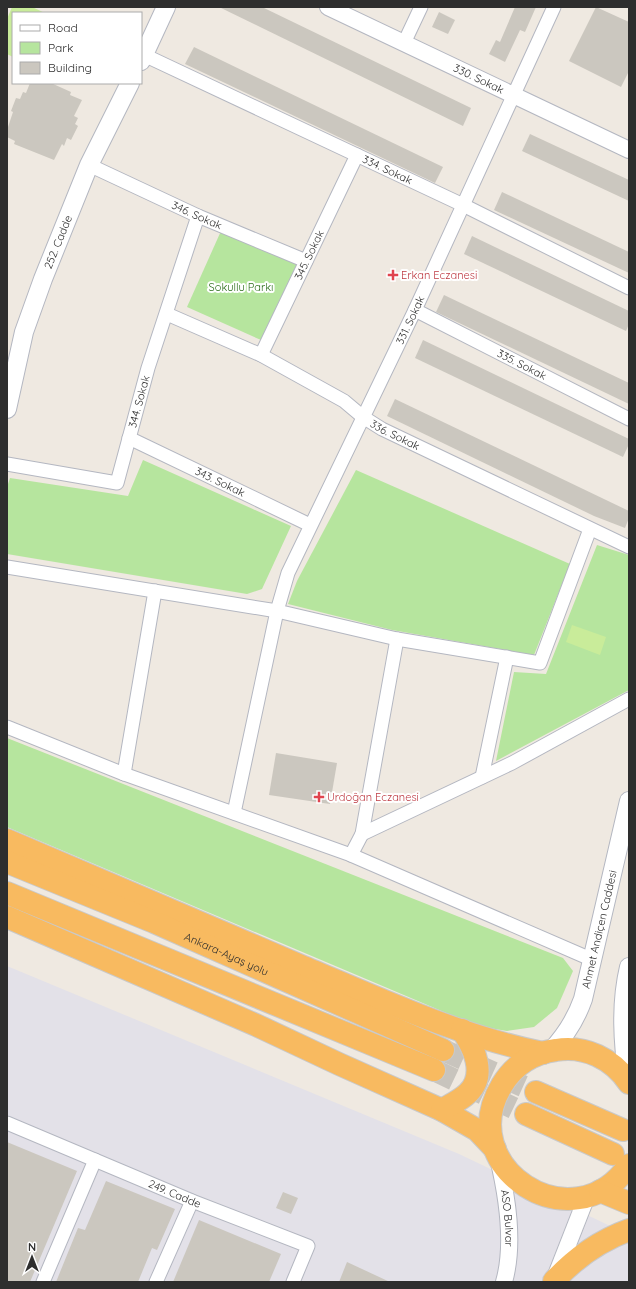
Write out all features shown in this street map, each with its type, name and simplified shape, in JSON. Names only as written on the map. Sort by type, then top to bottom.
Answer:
[{"type":"highway","points":[[7,840],[318,973],[462,1030],[547,1052]]},
{"type":"highway","name":"Ankara-Ayaş yolu","points":[[7,862],[154,922],[444,1050]]},
{"type":"highway","points":[[7,893],[434,1070]]},
{"type":"highway","points":[[7,917],[256,1025],[338,1064],[442,1110],[477,1130],[496,1152],[512,1176],[534,1192],[560,1199],[593,1194],[613,1183],[621,1159],[526,1114]]},
{"type":"highway","points":[[442,1110],[468,1093],[475,1084],[477,1077],[473,1048],[462,1030]]},
{"type":"highway","points":[[496,1152],[490,1123],[492,1107],[506,1078],[517,1066],[531,1057],[562,1049],[579,1050],[595,1054],[610,1063],[628,1082]]},
{"type":"highway","points":[[536,1092],[623,1130]]},
{"type":"highway","points":[[593,1194],[629,1203]]},
{"type":"highway","points":[[554,1282],[565,1269],[590,1249],[605,1240],[629,1230]]},
{"type":"main road","points":[[142,58],[166,7]]},
{"type":"main road","name":"252. Cadde","points":[[7,409],[10,381],[30,313],[89,165],[130,84]]},
{"type":"main road","name":"Ahmet Andiçen Caddesi","points":[[547,1052],[563,1038],[577,1014],[593,960],[629,801]]},
{"type":"main road","points":[[628,974],[622,1016],[623,1042],[628,1082]]},
{"type":"street","name":"330. Sokak","points":[[328,7],[629,150]]},
{"type":"street","points":[[404,43],[421,7]]},
{"type":"street","name":"331. Sokak","points":[[234,813],[277,611],[288,573],[415,310],[554,7]]},
{"type":"street","name":"334. Sokak","points":[[142,58],[357,155],[463,205],[629,288]]},
{"type":"street","name":"345. Sokak","points":[[260,355],[357,155]]},
{"type":"street","name":"346. Sokak","points":[[89,165],[198,216],[306,261]]},
{"type":"street","name":"344. Sokak","points":[[7,464],[117,483],[148,368],[198,216]]},
{"type":"street","name":"335. Sokak","points":[[415,310],[629,419]]},
{"type":"street","name":"336. Sokak","points":[[167,314],[260,355],[344,401],[363,417],[382,429],[629,547]]},
{"type":"street","name":"343. Sokak","points":[[130,438],[310,525]]},
{"type":"street","points":[[7,568],[277,611],[397,639],[540,663],[590,529]]},
{"type":"street","points":[[124,774],[155,591]]},
{"type":"street","points":[[351,855],[362,834],[397,639]]},
{"type":"street","points":[[482,777],[507,657]]},
{"type":"street","points":[[362,834],[482,777],[629,699]]},
{"type":"street","points":[[7,727],[124,774],[351,855],[593,960]]},
{"type":"street","name":"249. Cadde","points":[[7,1123],[192,1201],[308,1246],[293,1282]]},
{"type":"street","name":"ASO Bulvar","points":[[496,1152],[509,1231],[504,1282]]},
{"type":"street","points":[[43,1282],[95,1160]]},
{"type":"street","points":[[554,1282],[593,1194]]},
{"type":"street","points":[[156,1282],[192,1201]]},
{"type":"shaded area","points":[[7,966],[459,1154],[629,1235],[629,1282],[7,1282]]},
{"type":"green space","points":[[12,7],[32,7],[43,12],[12,12],[12,56],[7,54],[7,19]]},
{"type":"green space","name":"Sokullu Parkı","points":[[221,231],[297,264],[261,340],[187,307]]},
{"type":"green space","points":[[143,460],[291,526],[262,589],[247,594],[7,554],[7,487],[10,478],[128,496]]},
{"type":"green space","points":[[356,470],[570,564],[534,655],[392,630],[288,604],[297,581]]},
{"type":"green space","points":[[597,545],[629,555],[629,690],[496,761],[514,672],[546,674]]},
{"type":"green space","points":[[572,625],[606,637],[600,655],[566,642]]},
{"type":"green space","points":[[7,738],[563,958],[573,971],[557,1008],[534,1027],[507,1031],[477,1026],[7,827]]},
{"type":"building","points":[[219,7],[262,7],[471,108],[463,126]]},
{"type":"building","points":[[515,7],[536,7],[525,32],[520,30],[505,62],[489,54],[496,40],[500,42]]},
{"type":"building","points":[[596,7],[629,22],[629,71],[621,87],[569,61]]},
{"type":"building","points":[[439,12],[455,20],[448,34],[432,27]]},
{"type":"building","points":[[194,47],[443,167],[435,183],[185,64]]},
{"type":"building","points":[[30,84],[53,84],[71,92],[70,95],[82,100],[74,116],[78,118],[75,124],[78,126],[71,140],[67,138],[64,146],[62,144],[54,160],[14,144],[15,141],[7,137],[7,130],[13,112],[11,111],[16,98],[20,99],[23,92],[26,93]]},
{"type":"building","points":[[530,134],[629,180],[629,201],[522,151]]},
{"type":"building","points":[[502,192],[629,252],[629,273],[494,210]]},
{"type":"building","points":[[472,236],[629,311],[629,324],[626,331],[464,254]]},
{"type":"building","points":[[444,295],[629,383],[629,404],[436,312]]},
{"type":"building","points":[[423,340],[629,439],[629,444],[623,457],[415,358]]},
{"type":"building","points":[[395,399],[629,511],[629,518],[625,528],[594,516],[387,416]]},
{"type":"building","points":[[276,753],[337,763],[330,804],[269,795]]},
{"type":"building","points":[[7,1142],[77,1171],[30,1282],[7,1282]]},
{"type":"building","points":[[106,1181],[175,1209],[157,1250],[152,1248],[138,1282],[56,1282],[78,1228],[85,1230]]},
{"type":"building","points":[[283,1192],[298,1198],[291,1214],[276,1208]]},
{"type":"building","points":[[199,1220],[281,1254],[269,1282],[173,1282]]},
{"type":"building","points":[[347,1262],[390,1282],[339,1282]]},
{"type":"tunnel","points":[[443,1050],[536,1092]]},
{"type":"tunnel","points":[[434,1070],[526,1114]]},
{"type":"place","name":"Erkan Eczanesi","points":[[393,275]]},
{"type":"place","name":"Urdoğan Eczanesi","points":[[319,797]]}]
